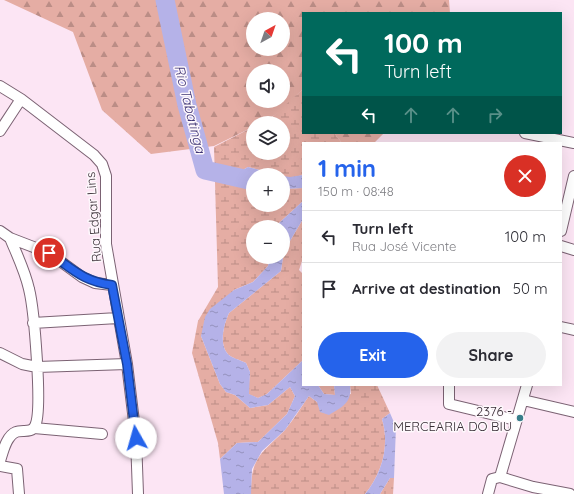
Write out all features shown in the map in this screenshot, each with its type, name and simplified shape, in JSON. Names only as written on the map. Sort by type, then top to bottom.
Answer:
[{"type":"street","points":[[0,86],[21,99],[0,131]]},
{"type":"street","name":"Rua Edgar Lins","points":[[21,99],[94,155],[102,164],[106,176],[106,244],[127,364],[136,438],[138,494]]},
{"type":"street","points":[[530,134],[574,143]]},
{"type":"street","points":[[562,227],[574,176]]},
{"type":"street","points":[[0,231],[10,238],[32,245],[49,253],[82,277],[95,283],[112,285]]},
{"type":"street","points":[[10,238],[26,279],[34,323],[37,367],[37,418],[34,428]]},
{"type":"street","points":[[562,246],[574,250]]},
{"type":"street","points":[[34,323],[118,318]]},
{"type":"street","points":[[562,327],[574,330]]},
{"type":"street","points":[[0,353],[17,362],[37,367],[127,364]]},
{"type":"street","points":[[449,386],[449,404],[516,420]]},
{"type":"street","points":[[500,477],[527,386]]},
{"type":"street","points":[[523,400],[574,412]]},
{"type":"street","points":[[0,460],[10,436],[16,432],[34,428],[102,434]]},
{"type":"street","points":[[0,466],[17,469],[19,494]]},
{"type":"street","points":[[488,494],[492,479],[500,477],[533,491],[570,494]]},
{"type":"green space","points":[[4,0],[449,0],[450,12],[302,12],[302,90],[290,101],[290,64],[246,64],[246,108],[283,108],[280,111],[274,116],[246,116],[246,130],[214,146],[151,154],[102,110],[73,32]]},
{"type":"green space","points":[[302,90],[302,134],[335,134],[341,142],[302,142],[302,175],[290,178],[290,168],[248,167],[239,172],[246,180],[246,212],[290,212],[290,189],[302,188],[302,202],[282,220],[246,220],[246,264],[268,264],[268,266],[253,282],[234,290],[201,336],[220,384],[226,392],[235,395],[250,408],[268,405],[290,387],[295,396],[287,414],[258,442],[237,443],[220,459],[218,443],[192,353],[198,321],[218,287],[214,147],[246,131],[246,160],[290,160],[290,116],[273,116],[282,108],[290,108],[290,101]]},
{"type":"green space","points":[[335,134],[383,134],[375,142],[341,142]]},
{"type":"green space","points":[[302,221],[302,261],[299,270],[302,273],[302,361],[267,394],[258,398],[248,394],[250,372],[246,363],[227,353],[223,344],[223,333],[225,322],[229,313],[281,271],[282,264],[290,264],[290,241]]},
{"type":"green space","points":[[319,386],[334,386],[335,395],[324,394]]},
{"type":"green space","points":[[350,386],[377,386],[390,413],[382,419],[385,439],[383,459],[376,477],[365,494],[251,494],[251,482],[258,458],[284,431],[309,396],[317,402],[351,394]]},
{"type":"green space","points":[[390,478],[394,478],[393,494],[380,494]]},
{"type":"water","points":[[246,168],[246,180],[245,180],[239,172]]},
{"type":"water","points":[[302,175],[302,188],[290,189],[290,177]]},
{"type":"water","points":[[302,202],[302,221],[290,241],[290,220],[282,220]]},
{"type":"water","points":[[268,264],[282,264],[281,271],[229,313],[225,322],[223,333],[223,344],[228,355],[246,363],[250,372],[249,394],[258,398],[267,394],[302,361],[302,386],[319,386],[324,394],[335,395],[334,386],[350,386],[350,396],[346,403],[329,415],[320,412],[317,402],[309,396],[285,430],[262,451],[252,469],[251,494],[224,494],[220,459],[237,443],[258,442],[287,414],[295,396],[290,387],[268,405],[250,408],[235,395],[226,392],[220,384],[201,336],[205,317],[210,309],[234,290],[253,282]]},
{"type":"water","points":[[390,413],[396,427],[394,478],[390,478],[380,494],[365,494],[376,477],[383,459],[385,439],[382,419]]},
{"type":"waterway","name":"Rio Tabatinga","points":[[165,0],[187,105],[205,170],[246,179]]},
{"type":"place","name":"2376 - MERCEARIA DO BIU","points":[[520,418]]},
{"type":"route","points":[[49,253],[82,277],[95,283],[112,285],[127,364],[136,438]]}]
